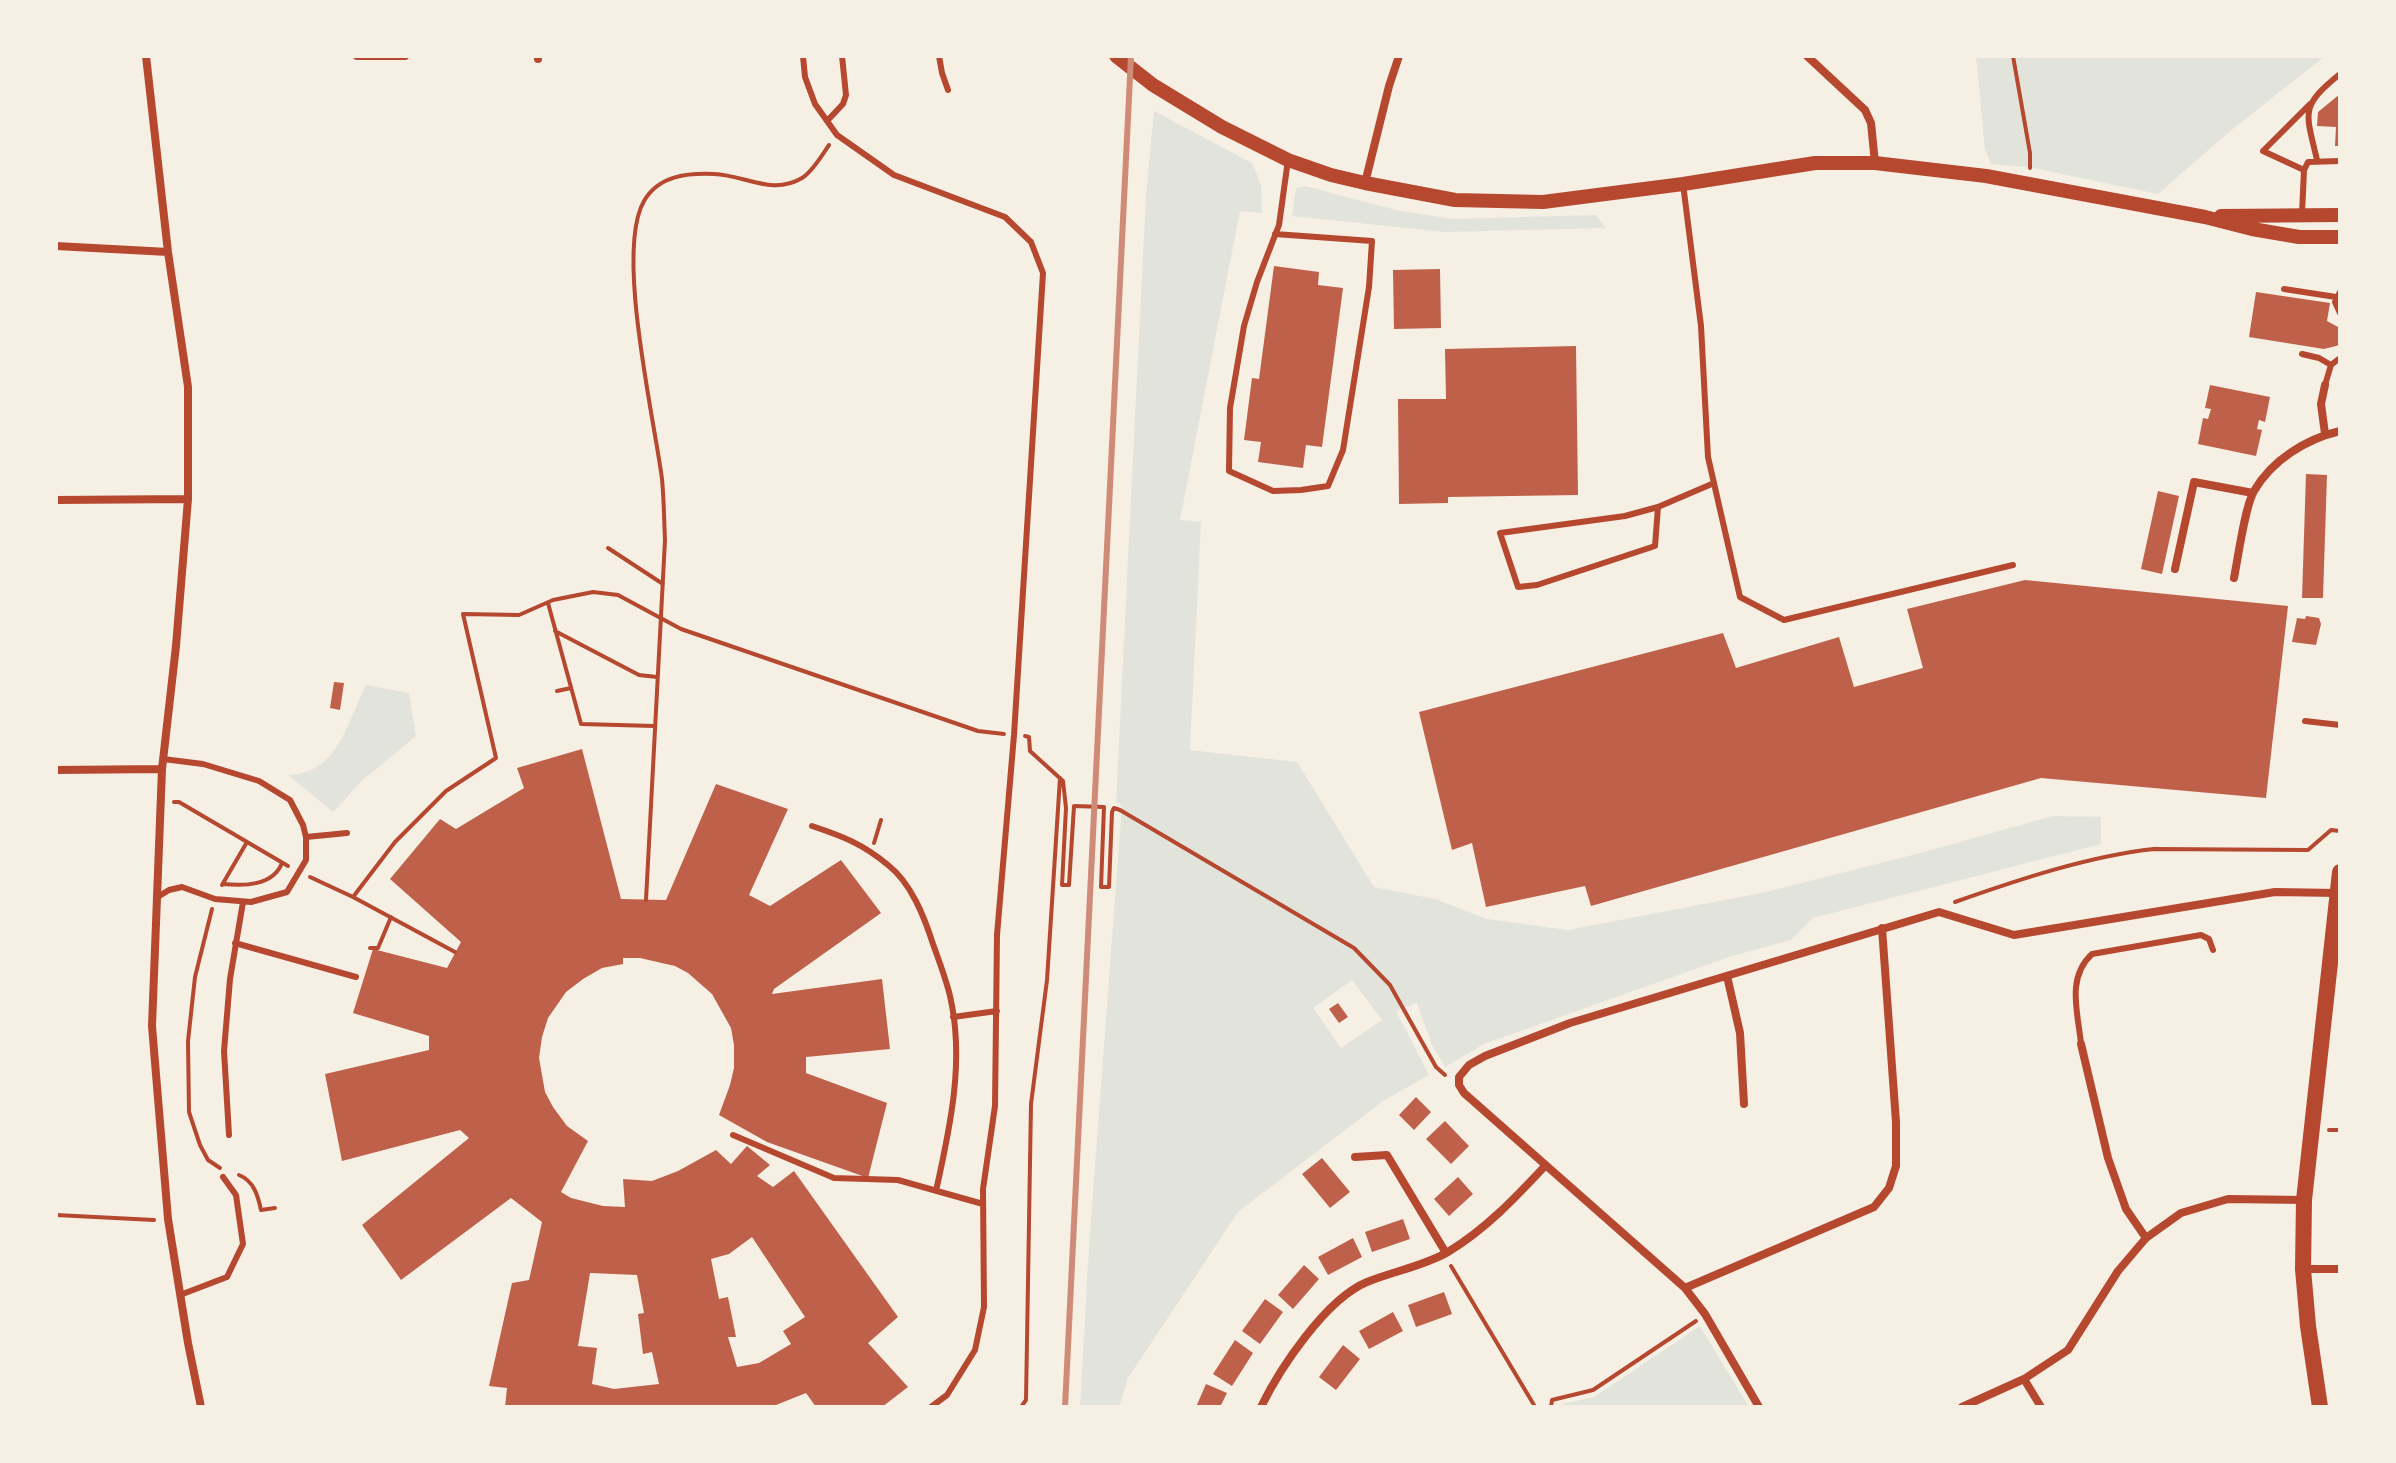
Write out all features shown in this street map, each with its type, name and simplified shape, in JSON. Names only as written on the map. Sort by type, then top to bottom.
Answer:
[{"type":"main road","points":[[2320,1407],[2303,1269],[2304,1200],[2331,1016],[2340,872]]},
{"type":"street","points":[[146,56],[168,252],[188,387],[188,499],[162,769],[152,1026],[168,1219],[201,1407]]},
{"type":"street","points":[[357,56],[405,56]]},
{"type":"street","points":[[1116,56],[1153,85],[1222,127],[1288,160],[1331,175],[1455,200],[1543,202],[1815,163],[1875,163],[1986,176],[2299,237],[2340,237]]},
{"type":"street","points":[[1365,183],[1399,56]]},
{"type":"street","points":[[1807,56],[1865,110],[1871,123],[1875,163]]},
{"type":"street","points":[[2205,217],[2340,215]]},
{"type":"street","points":[[56,246],[168,252]]},
{"type":"street","points":[[2325,385],[2321,419],[2325,434]]},
{"type":"street","points":[[2234,578],[2253,493],[2267,474],[2301,446],[2325,434],[2340,431]]},
{"type":"street","points":[[2175,569],[2194,482],[2253,493]]},
{"type":"street","points":[[56,500],[188,499]]},
{"type":"street","points":[[56,770],[162,769]]},
{"type":"street","points":[[1759,1407],[1705,1314],[1685,1288],[1464,1093],[1459,1085],[1462,1072],[1485,1056],[1570,1023],[1939,912],[2014,935],[2275,892],[2337,893]]},
{"type":"street","points":[[1685,1288],[1874,1207],[1889,1188],[1896,1166],[1896,1122],[1882,928]]},
{"type":"street","points":[[1727,976],[1740,1033],[1744,1104]]},
{"type":"street","points":[[2081,1044],[2108,1158],[2126,1209],[2146,1238]]},
{"type":"street","points":[[1355,1157],[1387,1155],[1446,1253]]},
{"type":"street","points":[[1261,1407],[1282,1367],[1343,1297],[1364,1283],[1446,1253],[1497,1216],[1545,1166]]},
{"type":"street","points":[[1962,1407],[2024,1379],[2068,1350],[2118,1271],[2146,1238],[2181,1213],[2228,1199],[2304,1200]]},
{"type":"street","points":[[2303,1269],[2340,1269]]},
{"type":"street","points":[[2024,1379],[2041,1407]]},
{"type":"lane","points":[[803,56],[805,77],[815,104],[837,135],[894,175],[1005,217],[1031,242],[1043,273],[1014,735],[997,935],[995,1106],[983,1189],[984,1307],[975,1350],[947,1395],[931,1407]]},
{"type":"lane","points":[[827,121],[843,104],[846,95],[842,56]]},
{"type":"lane","points":[[939,56],[948,90]]},
{"type":"lane","points":[[2304,170],[2263,151],[2310,104],[2317,92],[2340,74]]},
{"type":"lane","points":[[2310,104],[2308,121],[2317,160]]},
{"type":"lane","points":[[1275,234],[1372,241],[1369,287],[1343,450],[1328,486],[1273,491],[1229,471],[1230,408],[1244,326],[1257,282],[1275,234],[1279,225],[1288,160]]},
{"type":"lane","points":[[2302,214],[2304,170],[2308,162],[2340,161]]},
{"type":"lane","points":[[1683,184],[1701,326],[1708,457],[1740,597],[1784,620],[2013,565]]},
{"type":"lane","points":[[2284,289],[2338,295],[2335,307],[2340,313]]},
{"type":"lane","points":[[2302,354],[2331,365]]},
{"type":"lane","points":[[2325,385],[2331,365],[2340,358]]},
{"type":"lane","points":[[1658,507],[1655,546],[1537,585],[1518,587],[1500,533],[1625,516],[1658,507],[1714,483]]},
{"type":"lane","points":[[2305,721],[2340,725]]},
{"type":"lane","points":[[156,898],[182,887],[215,899],[251,902],[287,892],[306,860],[303,825],[290,800],[259,781],[203,764],[163,759]]},
{"type":"lane","points":[[812,826],[851,839],[890,866],[910,890],[929,930],[950,997],[955,1030],[950,1130],[936,1191]]},
{"type":"lane","points":[[306,837],[347,833]]},
{"type":"lane","points":[[229,1135],[224,1051],[227,998],[243,902]]},
{"type":"lane","points":[[2081,1044],[2075,986],[2081,965],[2092,954],[2201,935],[2209,939],[2213,950]]},
{"type":"lane","points":[[235,943],[356,977]]},
{"type":"lane","points":[[953,1017],[997,1011]]},
{"type":"lane","points":[[733,1135],[834,1178],[898,1180],[983,1204]]},
{"type":"lane","points":[[180,1295],[227,1277],[243,1244],[236,1195],[223,1173]]},
{"type":"path","points":[[2013,56],[2030,153],[2029,185]]},
{"type":"path","points":[[646,900],[665,540],[662,480],[643,364],[633,268],[634,235],[644,199],[662,182],[687,173],[729,175],[778,187],[804,177],[831,143]]},
{"type":"path","points":[[608,548],[663,584]]},
{"type":"path","points":[[496,758],[463,614],[519,615],[548,603],[593,592],[618,595],[681,629],[978,731],[1029,737],[1030,751],[1063,781],[1066,808],[1062,885],[1069,885],[1074,806],[1104,807],[1101,887],[1109,887],[1112,812],[1114,808],[1120,810],[1354,948],[1390,985],[1436,1067]]},
{"type":"path","points":[[548,603],[581,724],[654,726]]},
{"type":"path","points":[[555,631],[639,675],[657,677]]},
{"type":"path","points":[[557,691],[571,688]]},
{"type":"path","points":[[1021,1407],[1026,1400],[1031,1104],[1047,980],[1060,778]]},
{"type":"path","points":[[870,852],[881,820]]},
{"type":"path","points":[[1947,913],[1951,903],[2003,885],[2131,851],[2308,850],[2331,830],[2340,831]]},
{"type":"path","points":[[219,890],[247,842]]},
{"type":"path","points":[[223,884],[265,881],[279,871],[282,863]]},
{"type":"path","points":[[353,897],[455,952]]},
{"type":"path","points":[[212,907],[195,977],[188,1041],[189,1112],[208,1160],[223,1173]]},
{"type":"path","points":[[370,948],[378,948],[391,917]]},
{"type":"path","points":[[234,1174],[245,1178],[258,1194],[261,1210],[275,1208]]},
{"type":"path","points":[[56,1215],[157,1220]]},
{"type":"path","points":[[1450,1264],[1534,1405]]},
{"type":"path","points":[[1551,1407],[1552,1400],[1593,1390],[1705,1314]]},
{"type":"shaded area","points":[[1976,56],[2325,56],[2229,132],[2158,194],[2033,168],[1991,164],[1985,150]]},
{"type":"shaded area","points":[[1154,111],[1252,163],[1261,185],[1262,213],[1240,211],[1180,520],[1201,522],[1190,750],[1297,762],[1374,887],[1435,899],[1487,919],[1568,930],[1766,892],[2053,816],[2101,817],[2101,844],[1813,918],[1791,940],[1732,956],[1484,1044],[1445,1067],[1432,1045],[1417,1003],[1396,1011],[1429,1075],[1383,1101],[1238,1212],[1128,1378],[1119,1407],[1080,1407],[1121,819],[1121,805],[1116,802],[1146,195]],"holes":[[[1352,980],[1382,1020],[1341,1048],[1313,1008]]]},
{"type":"shaded area","points":[[1305,186],[1396,210],[1453,219],[1596,215],[1606,228],[1444,232],[1292,216],[1296,188]]},
{"type":"shaded area","points":[[366,685],[409,693],[416,736],[363,780],[333,812],[288,775],[319,766],[330,756],[339,744]]},
{"type":"shaded area","points":[[1700,1326],[1749,1407],[1563,1407],[1563,1404],[1594,1397]]},
{"type":"building","points":[[2340,94],[2340,146],[2335,146],[2336,127],[2317,126],[2318,112]]},
{"type":"building","points":[[1274,266],[1319,272],[1318,285],[1343,288],[1322,447],[1306,445],[1303,468],[1258,462],[1261,442],[1244,440],[1252,378],[1259,379]]},
{"type":"building","points":[[1440,269],[1441,328],[1394,329],[1393,270]]},
{"type":"building","points":[[2256,292],[2330,303],[2327,321],[2340,328],[2340,345],[2324,349],[2249,337]]},
{"type":"building","points":[[1576,346],[1578,495],[1448,497],[1448,503],[1399,504],[1398,399],[1446,399],[1445,349]]},
{"type":"building","points":[[2210,385],[2270,397],[2265,422],[2259,420],[2257,429],[2262,430],[2256,456],[2198,444],[2203,418],[2208,419],[2211,409],[2205,408]]},
{"type":"building","points":[[2306,474],[2327,475],[2323,598],[2302,598]]},
{"type":"building","points":[[2158,491],[2179,496],[2162,574],[2141,569]]},
{"type":"building","points":[[2025,580],[2288,606],[2266,798],[2041,778],[1591,906],[1585,886],[1486,907],[1472,843],[1452,850],[1419,712],[1723,633],[1736,668],[1839,637],[1854,687],[1923,668],[1907,609]]},
{"type":"building","points":[[2306,616],[2319,618],[2321,624],[2316,645],[2292,642],[2297,618],[2305,619]]},
{"type":"building","points":[[334,682],[344,683],[340,710],[330,708]]},
{"type":"building","points":[[582,749],[621,899],[666,900],[716,784],[788,809],[749,895],[770,906],[841,860],[881,913],[774,989],[772,994],[882,979],[890,1049],[806,1057],[806,1073],[887,1103],[868,1178],[767,1142],[719,1115],[734,1068],[731,1028],[712,994],[675,966],[640,958],[623,958],[623,964],[602,968],[583,979],[566,992],[548,1018],[539,1058],[545,1092],[553,1107],[567,1126],[588,1141],[561,1192],[571,1198],[603,1206],[625,1207],[623,1179],[652,1181],[716,1150],[731,1164],[747,1146],[770,1165],[757,1176],[773,1187],[794,1171],[898,1317],[868,1343],[908,1387],[882,1407],[816,1407],[806,1393],[771,1407],[505,1407],[507,1388],[489,1386],[512,1283],[529,1280],[542,1222],[511,1198],[401,1280],[362,1225],[469,1138],[460,1130],[342,1161],[325,1074],[429,1050],[429,1036],[353,1013],[373,949],[447,968],[461,942],[390,879],[440,819],[456,829],[524,788],[517,768]],"holes":[[[752,1237],[805,1317],[783,1331],[791,1344],[759,1363],[737,1367],[728,1337],[736,1337],[728,1297],[719,1299],[711,1259],[729,1254]],[[590,1273],[637,1275],[644,1313],[638,1314],[643,1354],[652,1352],[659,1384],[614,1389],[592,1384],[597,1348],[578,1346]]]},
{"type":"building","points":[[1338,1003],[1348,1017],[1339,1023],[1329,1009]]},
{"type":"building","points":[[1416,1097],[1431,1112],[1414,1130],[1399,1115]]},
{"type":"building","points":[[1445,1121],[1469,1146],[1451,1164],[1426,1139]]},
{"type":"building","points":[[1322,1158],[1350,1192],[1330,1208],[1302,1174]]},
{"type":"building","points":[[1458,1177],[1473,1194],[1449,1216],[1434,1199]]},
{"type":"building","points":[[1403,1219],[1410,1239],[1372,1252],[1365,1232]]},
{"type":"building","points":[[1353,1238],[1362,1257],[1328,1275],[1318,1257]]},
{"type":"building","points":[[1304,1265],[1319,1279],[1293,1309],[1278,1295]]},
{"type":"building","points":[[1444,1292],[1452,1314],[1416,1327],[1408,1305]]},
{"type":"building","points":[[1265,1299],[1283,1312],[1260,1344],[1242,1331]]},
{"type":"building","points":[[1393,1312],[1403,1331],[1369,1349],[1359,1331]]},
{"type":"building","points":[[1235,1340],[1253,1353],[1232,1386],[1213,1374]]},
{"type":"building","points":[[1343,1345],[1360,1359],[1336,1390],[1319,1377]]},
{"type":"building","points":[[1206,1384],[1227,1393],[1220,1407],[1196,1407]]},
{"type":"railway","points":[[1065,1407],[1131,56]]}]
